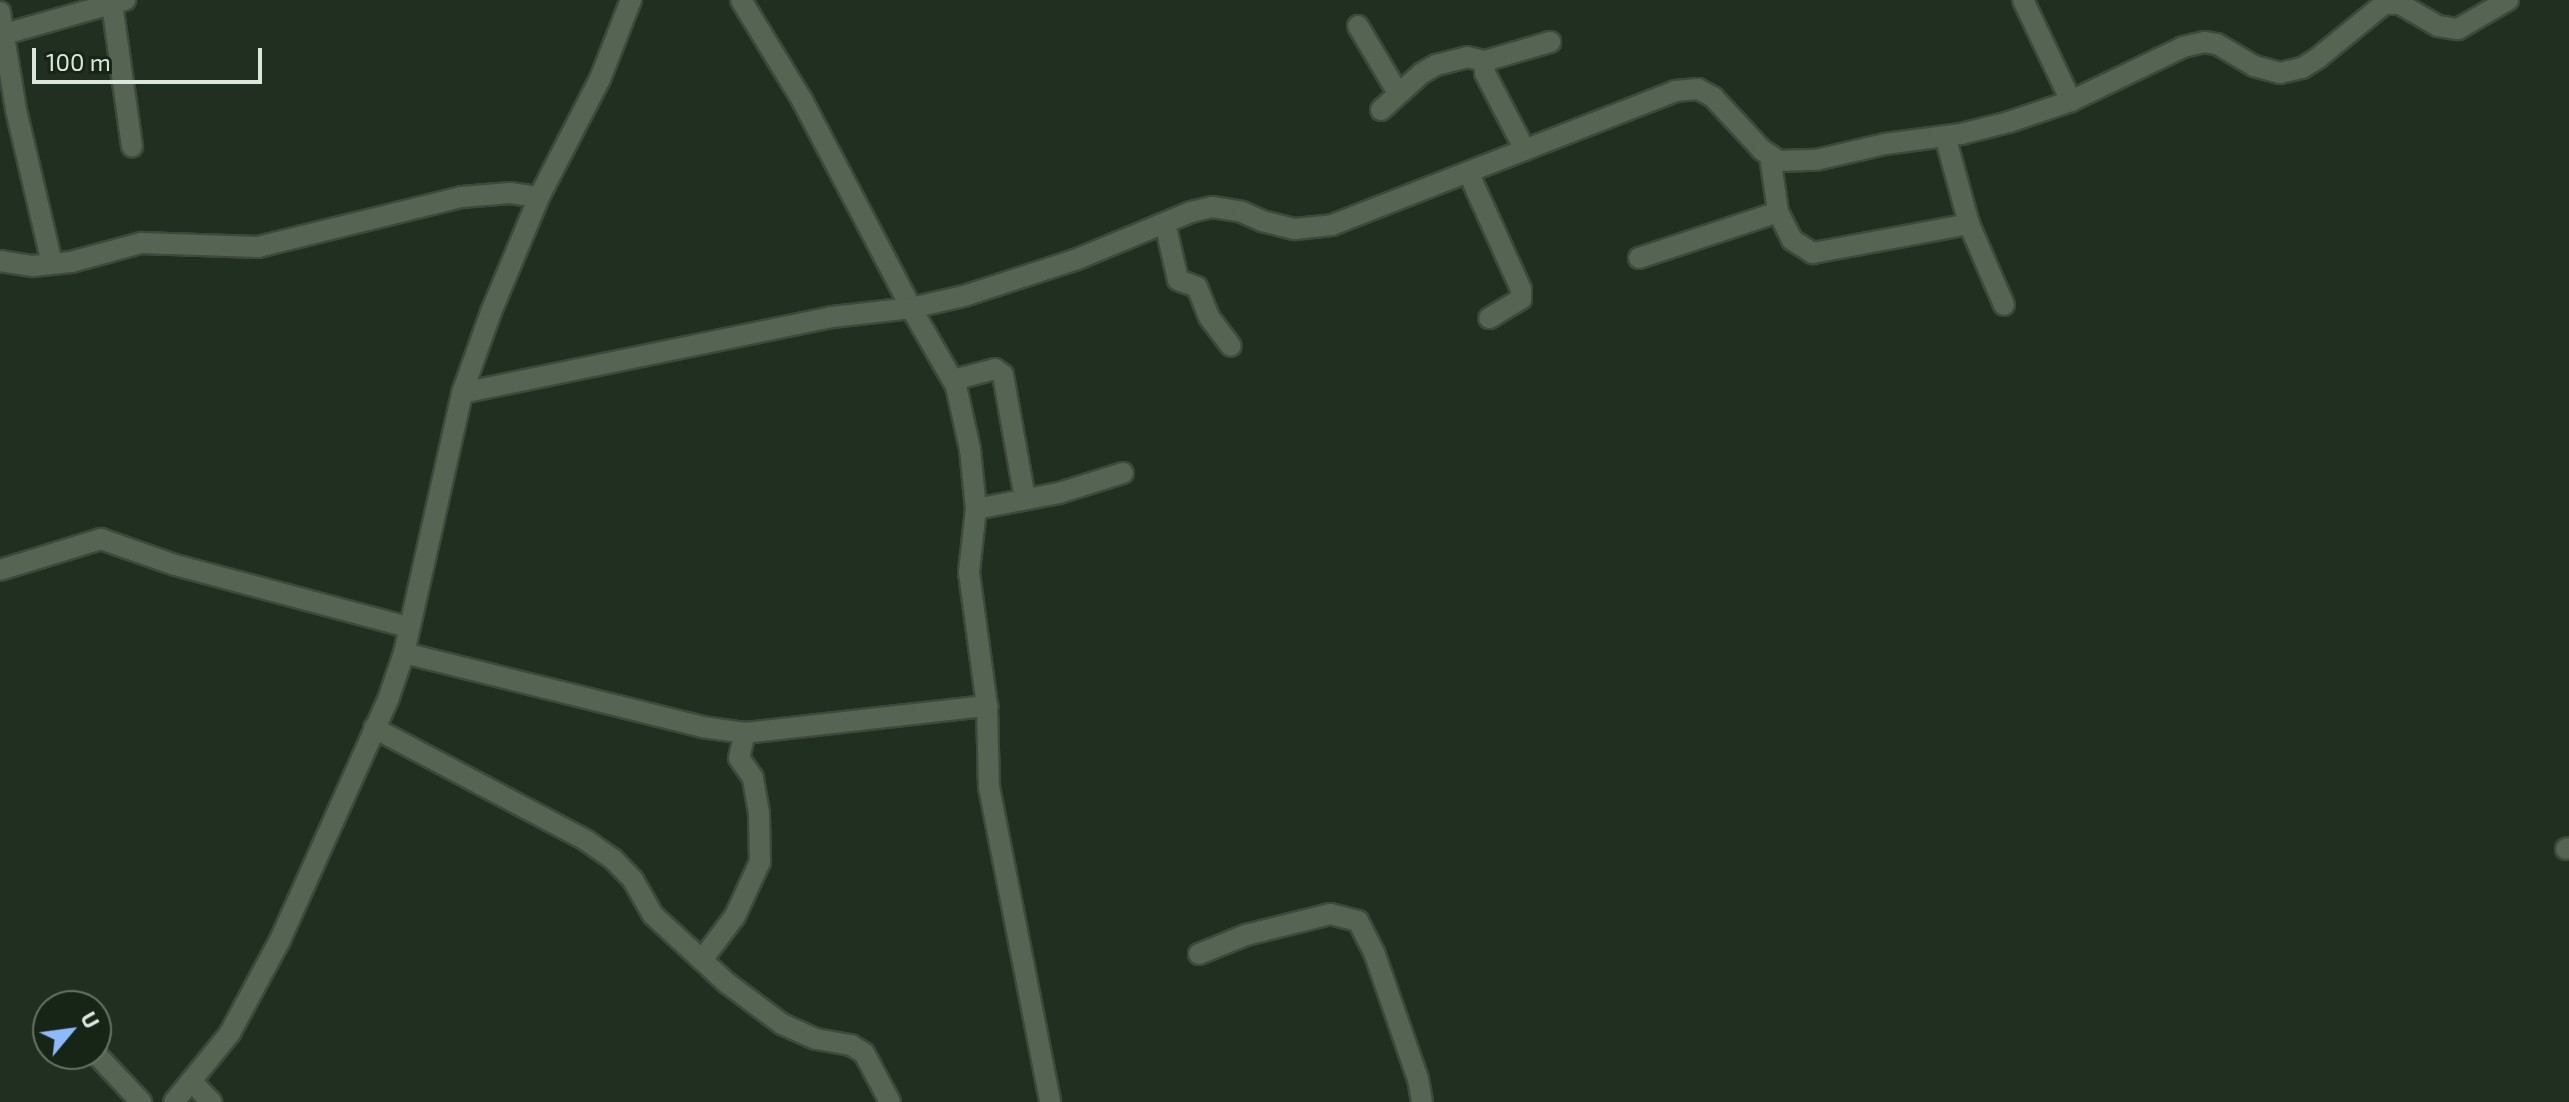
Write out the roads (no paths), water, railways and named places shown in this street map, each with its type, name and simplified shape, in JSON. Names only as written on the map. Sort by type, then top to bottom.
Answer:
[{"type":"street","points":[[174,1102],[230,1033],[280,940],[374,728],[404,653],[462,393],[491,312],[539,197],[600,79],[631,0]]},
{"type":"street","points":[[741,0],[802,100],[911,308],[953,380],[970,449],[976,509],[969,572],[987,706],[989,787],[1050,1102]]},
{"type":"street","points":[[2023,0],[2071,101]]},
{"type":"street","points":[[462,393],[832,317],[911,308],[964,296],[1075,260],[1191,212],[1224,207],[1276,225],[1311,229],[1332,225],[1685,89],[1698,89],[1713,97],[1770,156],[1779,161],[1816,160],[2009,122],[2071,101],[2183,47],[2204,42],[2217,44],[2254,66],[2280,73],[2302,68],[2318,58],[2384,4],[2400,4],[2438,26],[2458,29],[2508,0]]},
{"type":"street","points":[[5,34],[118,2],[132,147]]},
{"type":"street","points":[[0,12],[5,34],[8,111],[52,264]]},
{"type":"street","points":[[1358,26],[1398,93]]},
{"type":"street","points":[[1381,110],[1422,73],[1451,59],[1485,61],[1550,42]]},
{"type":"street","points":[[1485,61],[1485,73],[1525,150]]},
{"type":"street","points":[[1945,136],[1969,224],[2004,305]]},
{"type":"street","points":[[1770,156],[1778,212],[1792,240],[1813,253],[1969,224]]},
{"type":"street","points":[[1469,174],[1521,289],[1521,299],[1489,318]]},
{"type":"street","points":[[0,261],[33,266],[52,264],[141,243],[258,247],[462,197],[510,193],[539,197]]},
{"type":"street","points":[[1639,258],[1778,212]]},
{"type":"street","points":[[1165,223],[1178,280],[1197,287],[1209,317],[1231,346]]},
{"type":"street","points":[[953,380],[995,369],[1003,375],[1025,498]]},
{"type":"street","points":[[976,509],[1059,493],[1123,473]]},
{"type":"street","points":[[0,570],[101,539],[175,565],[408,627]]},
{"type":"street","points":[[404,653],[702,727],[745,733],[987,706]]},
{"type":"street","points":[[374,728],[587,841],[613,859],[633,880],[653,915],[727,983],[782,1024],[816,1039],[851,1045],[864,1053],[890,1102]]},
{"type":"street","points":[[702,960],[735,916],[760,862],[759,813],[753,778],[739,758],[745,733]]},
{"type":"street","points":[[1199,954],[1246,935],[1330,914],[1358,921],[1374,952],[1418,1079],[1422,1102]]},
{"type":"street","points":[[111,1070],[141,1102]]},
{"type":"street","points":[[192,1082],[211,1102]]}]
